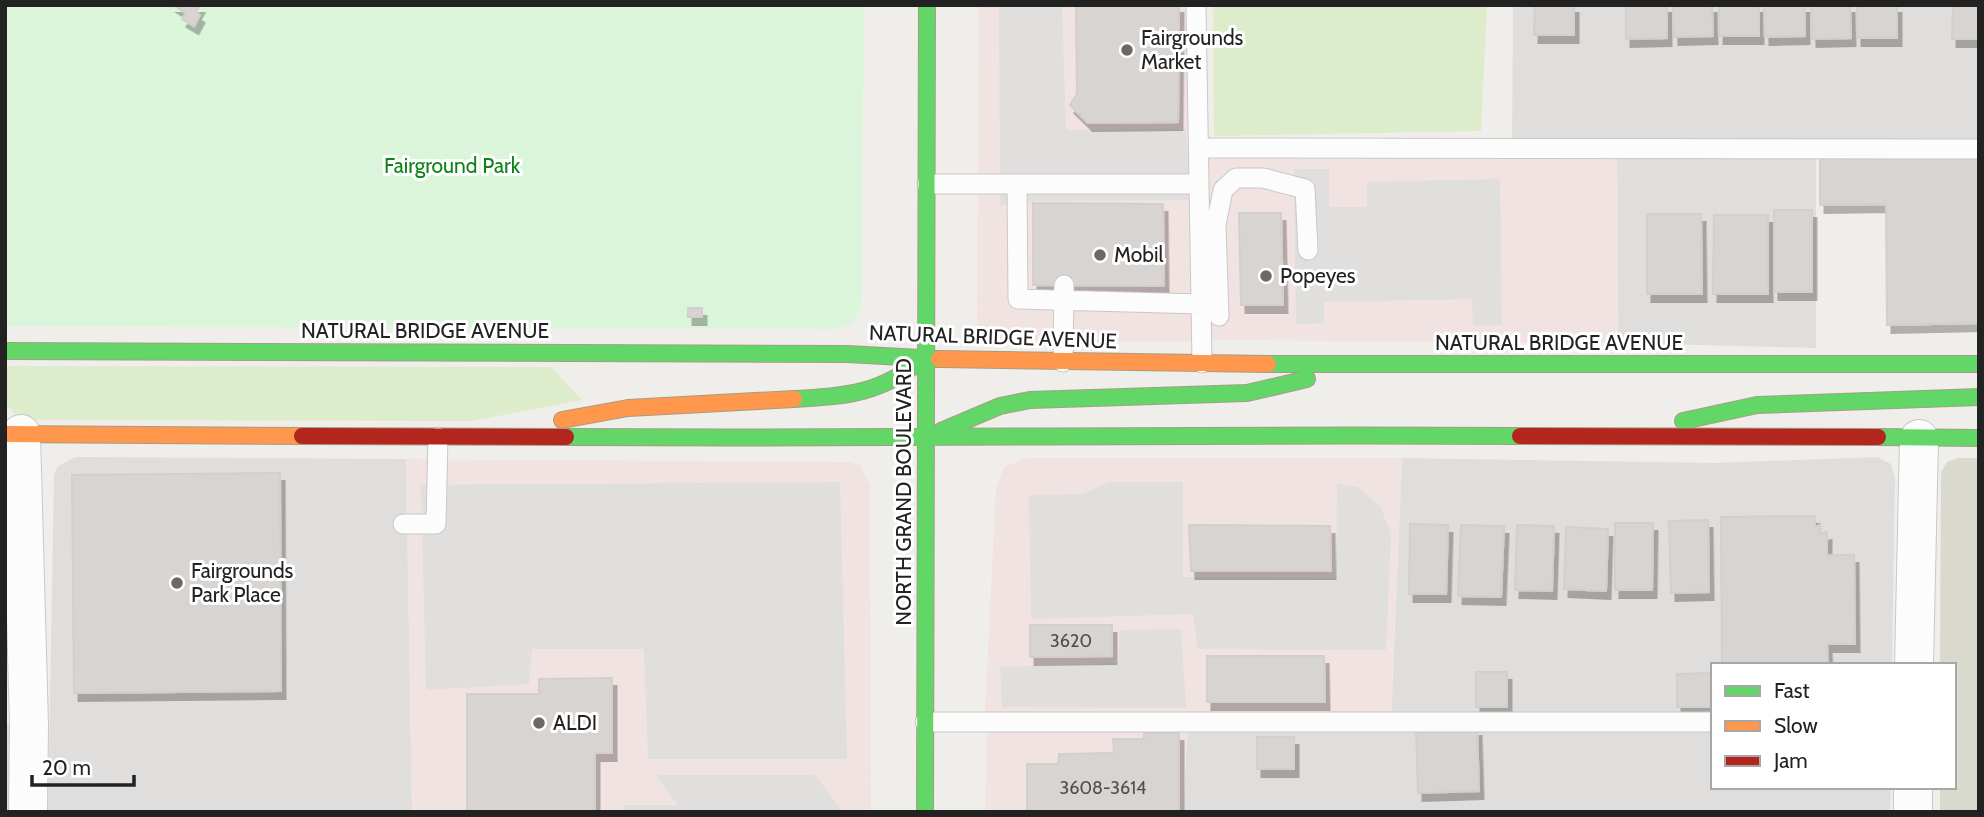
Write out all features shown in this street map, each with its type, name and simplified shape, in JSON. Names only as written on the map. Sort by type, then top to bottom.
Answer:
[{"type":"main road","name":"NORTH GRAND BOULEVARD","points":[[925,812],[927,5]]},
{"type":"main road","name":"NATURAL BRIDGE AVENUE","points":[[5,351],[847,354],[990,362],[1370,365],[1979,364]]},
{"type":"main road","points":[[484,437],[628,408],[849,396],[874,390],[897,379],[925,357]]},
{"type":"main road","points":[[925,439],[974,415],[1014,402],[1247,393],[1370,365]]},
{"type":"main road","points":[[1616,436],[1757,405],[1979,397]]},
{"type":"main road","points":[[13,434],[925,439],[1210,434],[1979,438]]},
{"type":"street","points":[[13,434],[17,725],[28,812]]},
{"type":"street","points":[[1914,663],[1919,439]]},
{"type":"street","points":[[1913,789],[1913,812]]},
{"type":"lane","points":[[1196,5],[1202,363]]},
{"type":"lane","points":[[1199,148],[1979,149]]},
{"type":"lane","points":[[1219,316],[1216,225],[1223,190],[1236,178],[1264,178],[1305,189],[1308,250]]},
{"type":"lane","points":[[927,184],[1017,184],[1066,193],[1126,194],[1199,184]]},
{"type":"lane","points":[[1017,184],[1018,299],[1064,293],[1127,294],[1201,304]]},
{"type":"lane","points":[[1063,362],[1064,293]]},
{"type":"lane","points":[[403,523],[436,524],[438,436]]},
{"type":"lane","points":[[925,722],[1711,722]]},
{"type":"shaded area","points":[[979,5],[1191,5],[1195,341],[997,343],[986,340],[980,332],[977,324]]},
{"type":"shaded area","points":[[999,5],[1062,5],[1066,130],[1186,129],[1189,200],[1026,201],[1000,206]]},
{"type":"shaded area","points":[[1513,5],[1979,5],[1979,149],[1816,150],[1816,348],[1618,343],[1617,148],[1512,148]]},
{"type":"shaded area","points":[[1209,157],[1617,157],[1617,343],[1212,340]]},
{"type":"shaded area","points":[[1294,169],[1329,169],[1329,207],[1367,207],[1367,182],[1500,179],[1502,325],[1473,326],[1472,299],[1324,302],[1324,323],[1296,324]]},
{"type":"shaded area","points":[[75,457],[406,459],[412,812],[48,812],[54,475],[58,466]]},
{"type":"shaded area","points":[[1877,457],[1891,464],[1895,478],[1892,663],[1711,663],[1711,789],[1891,789],[1890,812],[1183,812],[1188,722],[1391,722],[1402,458],[1716,463]]},
{"type":"shaded area","points":[[1026,458],[1402,458],[1391,712],[985,712],[996,488],[1004,467]]},
{"type":"shaded area","points":[[1958,458],[1979,458],[1979,812],[1940,812],[1940,789],[1956,789],[1956,663],[1940,663],[1941,472],[1947,462]]},
{"type":"shaded area","points":[[406,459],[849,462],[860,465],[870,485],[871,812],[412,812]]},
{"type":"shaded area","points":[[840,482],[847,759],[648,759],[644,649],[532,649],[529,684],[426,690],[421,485]]},
{"type":"shaded area","points":[[1109,482],[1183,482],[1183,577],[1336,578],[1337,484],[1357,487],[1380,506],[1391,533],[1386,650],[1198,649],[1193,614],[1031,619],[1029,495],[1083,494]]},
{"type":"shaded area","points":[[315,485],[378,485],[378,550],[401,550],[400,812],[314,812]]},
{"type":"shaded area","points":[[1181,629],[1186,708],[1002,707],[1000,667],[1118,663],[1120,630]]},
{"type":"shaded area","points":[[157,698],[298,699],[298,787],[74,782],[77,719],[155,714]]},
{"type":"shaded area","points":[[5,725],[29,725],[28,812],[5,812]]},
{"type":"shaded area","points":[[1187,731],[1183,812],[985,812],[987,732]]},
{"type":"shaded area","points":[[656,775],[815,775],[843,812],[624,812],[624,805],[677,805]]},
{"type":"green space","name":"Fairground Park","points":[[5,5],[864,5],[861,308],[853,322],[838,329],[5,326]]},
{"type":"green space","points":[[1213,5],[1487,5],[1481,131],[1214,136]]},
{"type":"green space","points":[[5,366],[551,367],[582,400],[472,421],[21,420],[5,403]]},
{"type":"building","points":[[173,5],[200,5],[196,12],[200,15],[194,26],[182,19],[186,13]]},
{"type":"building","name":"Fairgrounds Market","points":[[1076,5],[1179,5],[1178,122],[1088,123],[1070,105],[1077,94]]},
{"type":"building","points":[[1535,5],[1574,5],[1574,35],[1534,35]]},
{"type":"building","points":[[1626,5],[1667,5],[1667,38],[1626,39]]},
{"type":"building","points":[[1673,5],[1712,5],[1713,36],[1674,37]]},
{"type":"building","points":[[1719,5],[1759,5],[1759,36],[1719,36]]},
{"type":"building","points":[[1764,5],[1805,5],[1805,36],[1765,37]]},
{"type":"building","points":[[1811,5],[1850,5],[1851,38],[1812,39]]},
{"type":"building","points":[[1857,5],[1897,5],[1897,38],[1857,38]]},
{"type":"building","points":[[1953,5],[1979,5],[1979,39],[1952,39]]},
{"type":"building","points":[[1979,156],[1979,323],[1887,325],[1886,204],[1820,205],[1820,158]]},
{"type":"building","points":[[1033,203],[1163,204],[1164,286],[1033,285]]},
{"type":"building","points":[[1774,210],[1812,210],[1812,292],[1774,292]]},
{"type":"building","points":[[1239,213],[1281,213],[1283,305],[1241,305]]},
{"type":"building","points":[[1647,214],[1701,214],[1702,294],[1647,294]]},
{"type":"building","points":[[1714,215],[1768,215],[1768,294],[1713,294]]},
{"type":"building","points":[[688,308],[702,308],[702,317],[688,317]]},
{"type":"building","name":"Fairgrounds Park Place","points":[[280,473],[281,691],[74,693],[72,475]]},
{"type":"building","points":[[1815,516],[1815,527],[1820,525],[1819,534],[1827,532],[1827,555],[1854,555],[1855,644],[1827,644],[1828,663],[1722,663],[1721,517]]},
{"type":"building","points":[[1708,520],[1709,592],[1671,593],[1669,521]]},
{"type":"building","points":[[1615,523],[1653,523],[1652,590],[1615,590]]},
{"type":"building","points":[[1410,524],[1448,525],[1446,594],[1409,594]]},
{"type":"building","points":[[1189,525],[1330,526],[1331,571],[1191,571]]},
{"type":"building","points":[[1461,525],[1504,526],[1501,597],[1458,596]]},
{"type":"building","points":[[1517,525],[1554,526],[1552,591],[1515,590]]},
{"type":"building","points":[[1566,527],[1608,529],[1606,591],[1564,589]]},
{"type":"building","points":[[1030,625],[1112,625],[1112,656],[1030,657]]},
{"type":"building","points":[[1207,656],[1324,656],[1325,702],[1207,702]]},
{"type":"building","points":[[1476,672],[1507,672],[1507,707],[1476,707]]},
{"type":"building","points":[[1711,673],[1711,707],[1677,707],[1677,674]]},
{"type":"building","name":"ALDI","points":[[612,678],[612,753],[595,753],[595,812],[467,812],[467,694],[539,694],[539,679]]},
{"type":"building","points":[[1477,728],[1479,791],[1418,793],[1416,730]]},
{"type":"building","points":[[1144,733],[1179,733],[1179,812],[1027,812],[1027,764],[1058,764],[1059,754],[1114,753],[1113,739],[1144,739]]},
{"type":"building","points":[[1257,737],[1294,737],[1294,769],[1257,769]]},
{"type":"traffic: fast","points":[[925,812],[927,5]]},
{"type":"traffic: fast","points":[[5,351],[847,354],[939,359]]},
{"type":"traffic: fast","points":[[794,399],[847,394],[879,386],[925,357]]},
{"type":"traffic: fast","points":[[1268,364],[1979,364]]},
{"type":"traffic: fast","points":[[941,431],[1000,406],[1030,400],[1247,393],[1307,379]]},
{"type":"traffic: fast","points":[[1683,421],[1757,405],[1979,397]]},
{"type":"traffic: fast","points":[[566,437],[1520,436]]},
{"type":"traffic: fast","points":[[1878,437],[1979,438]]},
{"type":"traffic: slow","points":[[939,359],[1268,364]]},
{"type":"traffic: slow","points":[[562,420],[628,408],[794,399]]},
{"type":"traffic: slow","points":[[5,434],[302,436]]},
{"type":"traffic: jam","points":[[302,436],[566,437]]},
{"type":"traffic: jam","points":[[1520,436],[1878,437]]},
{"type":"place","name":"Fairgrounds Market","points":[[1127,50]]},
{"type":"place","name":"Mobil","points":[[1100,255]]},
{"type":"place","name":"Popeyes","points":[[1266,276]]},
{"type":"place","name":"Fairgrounds Park Place","points":[[177,583]]},
{"type":"place","name":"ALDI","points":[[539,723]]}]
